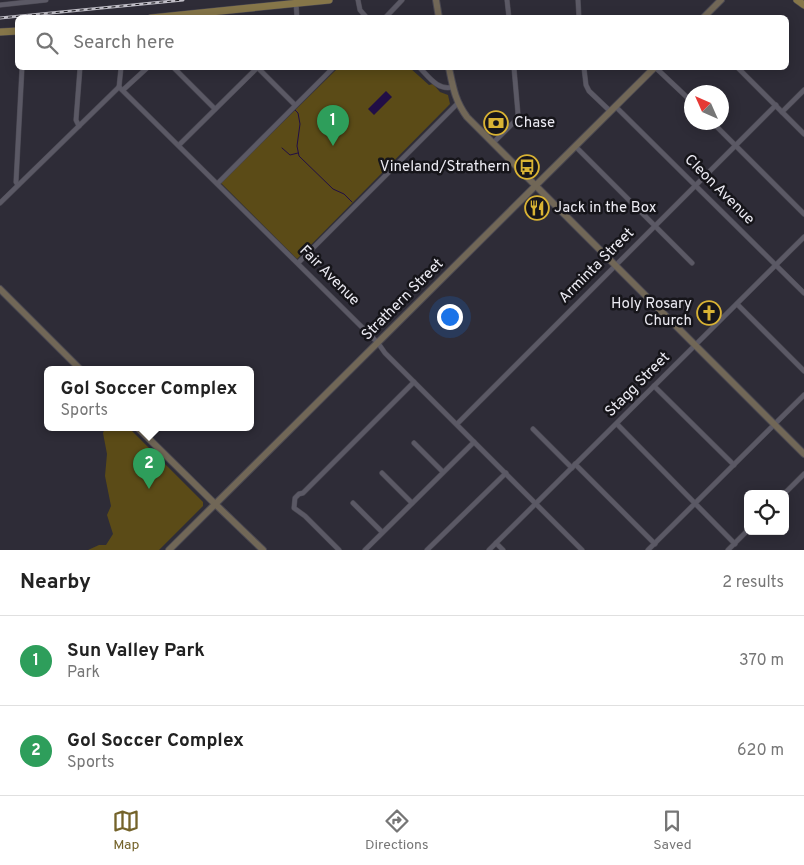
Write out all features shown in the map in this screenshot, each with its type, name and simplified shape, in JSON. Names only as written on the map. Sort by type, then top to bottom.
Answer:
[{"type":"main road","points":[[197,15],[329,0]]},
{"type":"main road","points":[[436,0],[439,15]]},
{"type":"main road","points":[[706,15],[721,0]]},
{"type":"main road","points":[[797,0],[804,5]]},
{"type":"main road","points":[[0,32],[15,31]]},
{"type":"main road","points":[[449,70],[458,103],[467,117],[804,454]]},
{"type":"main road","name":"Strathern Street","points":[[170,550],[653,70]]},
{"type":"main road","points":[[0,289],[77,366]]},
{"type":"main road","points":[[141,431],[263,550]]},
{"type":"street","points":[[0,5],[46,0]]},
{"type":"street","points":[[358,0],[360,10],[364,15]]},
{"type":"street","points":[[388,15],[402,0]]},
{"type":"street","points":[[507,0],[509,15]]},
{"type":"street","points":[[578,0],[579,15]]},
{"type":"street","points":[[296,3],[297,15]]},
{"type":"street","points":[[18,185],[16,182],[22,70]]},
{"type":"street","points":[[79,126],[76,120],[80,70]]},
{"type":"street","points":[[121,70],[121,88]]},
{"type":"street","points":[[0,203],[79,126],[121,88],[144,70]]},
{"type":"street","points":[[176,70],[215,109]]},
{"type":"street","points":[[178,145],[255,70]]},
{"type":"street","points":[[259,70],[295,105]]},
{"type":"street","points":[[218,183],[330,70]]},
{"type":"street","points":[[422,70],[438,86],[448,89],[453,88]]},
{"type":"street","points":[[493,143],[517,119],[514,70]]},
{"type":"street","points":[[584,70],[586,84],[589,90],[610,112]]},
{"type":"street","points":[[657,70],[684,95]]},
{"type":"street","points":[[740,70],[804,134]]},
{"type":"street","name":"Fair Avenue","points":[[121,88],[378,342],[385,353],[582,550]]},
{"type":"street","points":[[782,112],[804,90]]},
{"type":"street","points":[[298,263],[458,103]]},
{"type":"street","name":"Arminta Street","points":[[457,424],[776,105]]},
{"type":"street","name":"Cleon Avenue","points":[[615,106],[804,292]]},
{"type":"street","points":[[720,130],[804,214]]},
{"type":"street","points":[[575,146],[692,263]]},
{"type":"street","name":"Stagg Street","points":[[488,550],[804,237]]},
{"type":"street","points":[[736,304],[804,371]]},
{"type":"street","points":[[339,550],[294,508],[295,498],[303,493],[414,382]]},
{"type":"street","points":[[654,386],[734,465]]},
{"type":"street","points":[[648,550],[804,395]]},
{"type":"street","points":[[617,424],[735,544]]},
{"type":"street","points":[[533,429],[655,544]]},
{"type":"street","points":[[364,550],[474,442]]},
{"type":"street","points":[[414,443],[443,472]]},
{"type":"street","points":[[382,472],[412,502]]},
{"type":"street","points":[[427,550],[506,472]]},
{"type":"street","points":[[788,490],[804,474]]},
{"type":"street","points":[[353,503],[382,532]]},
{"type":"street","points":[[728,550],[744,534]]},
{"type":"street","points":[[496,543],[503,550]]},
{"type":"shaded area","points":[[336,70],[412,70],[429,85],[433,84],[440,92],[448,95],[450,104],[297,259],[221,183]]},
{"type":"shaded area","points":[[386,91],[392,97],[374,115],[368,109]]},
{"type":"shaded area","points":[[104,431],[132,431],[203,502],[203,506],[159,550],[88,550],[99,545],[106,545],[113,534],[107,515],[111,506],[105,476],[107,454]]},
{"type":"waterway","points":[[295,110],[298,113],[300,124],[297,146],[299,156],[333,189],[344,194],[352,202]]},
{"type":"waterway","points":[[282,148],[290,155],[298,153]]},
{"type":"railway","points":[[30,15],[183,0]]},
{"type":"railway","points":[[0,18],[15,17]]},
{"type":"place","name":"Chase","points":[[496,123]]},
{"type":"place","name":"Sun Valley Park","points":[[333,146]]},
{"type":"place","name":"Vineland/Strathern","points":[[527,167]]},
{"type":"place","name":"Jack in the Box","points":[[537,208]]},
{"type":"place","name":"Holy Rosary Church","points":[[709,313]]},
{"type":"place","name":"Gol Soccer Complex","points":[[149,489]]}]
